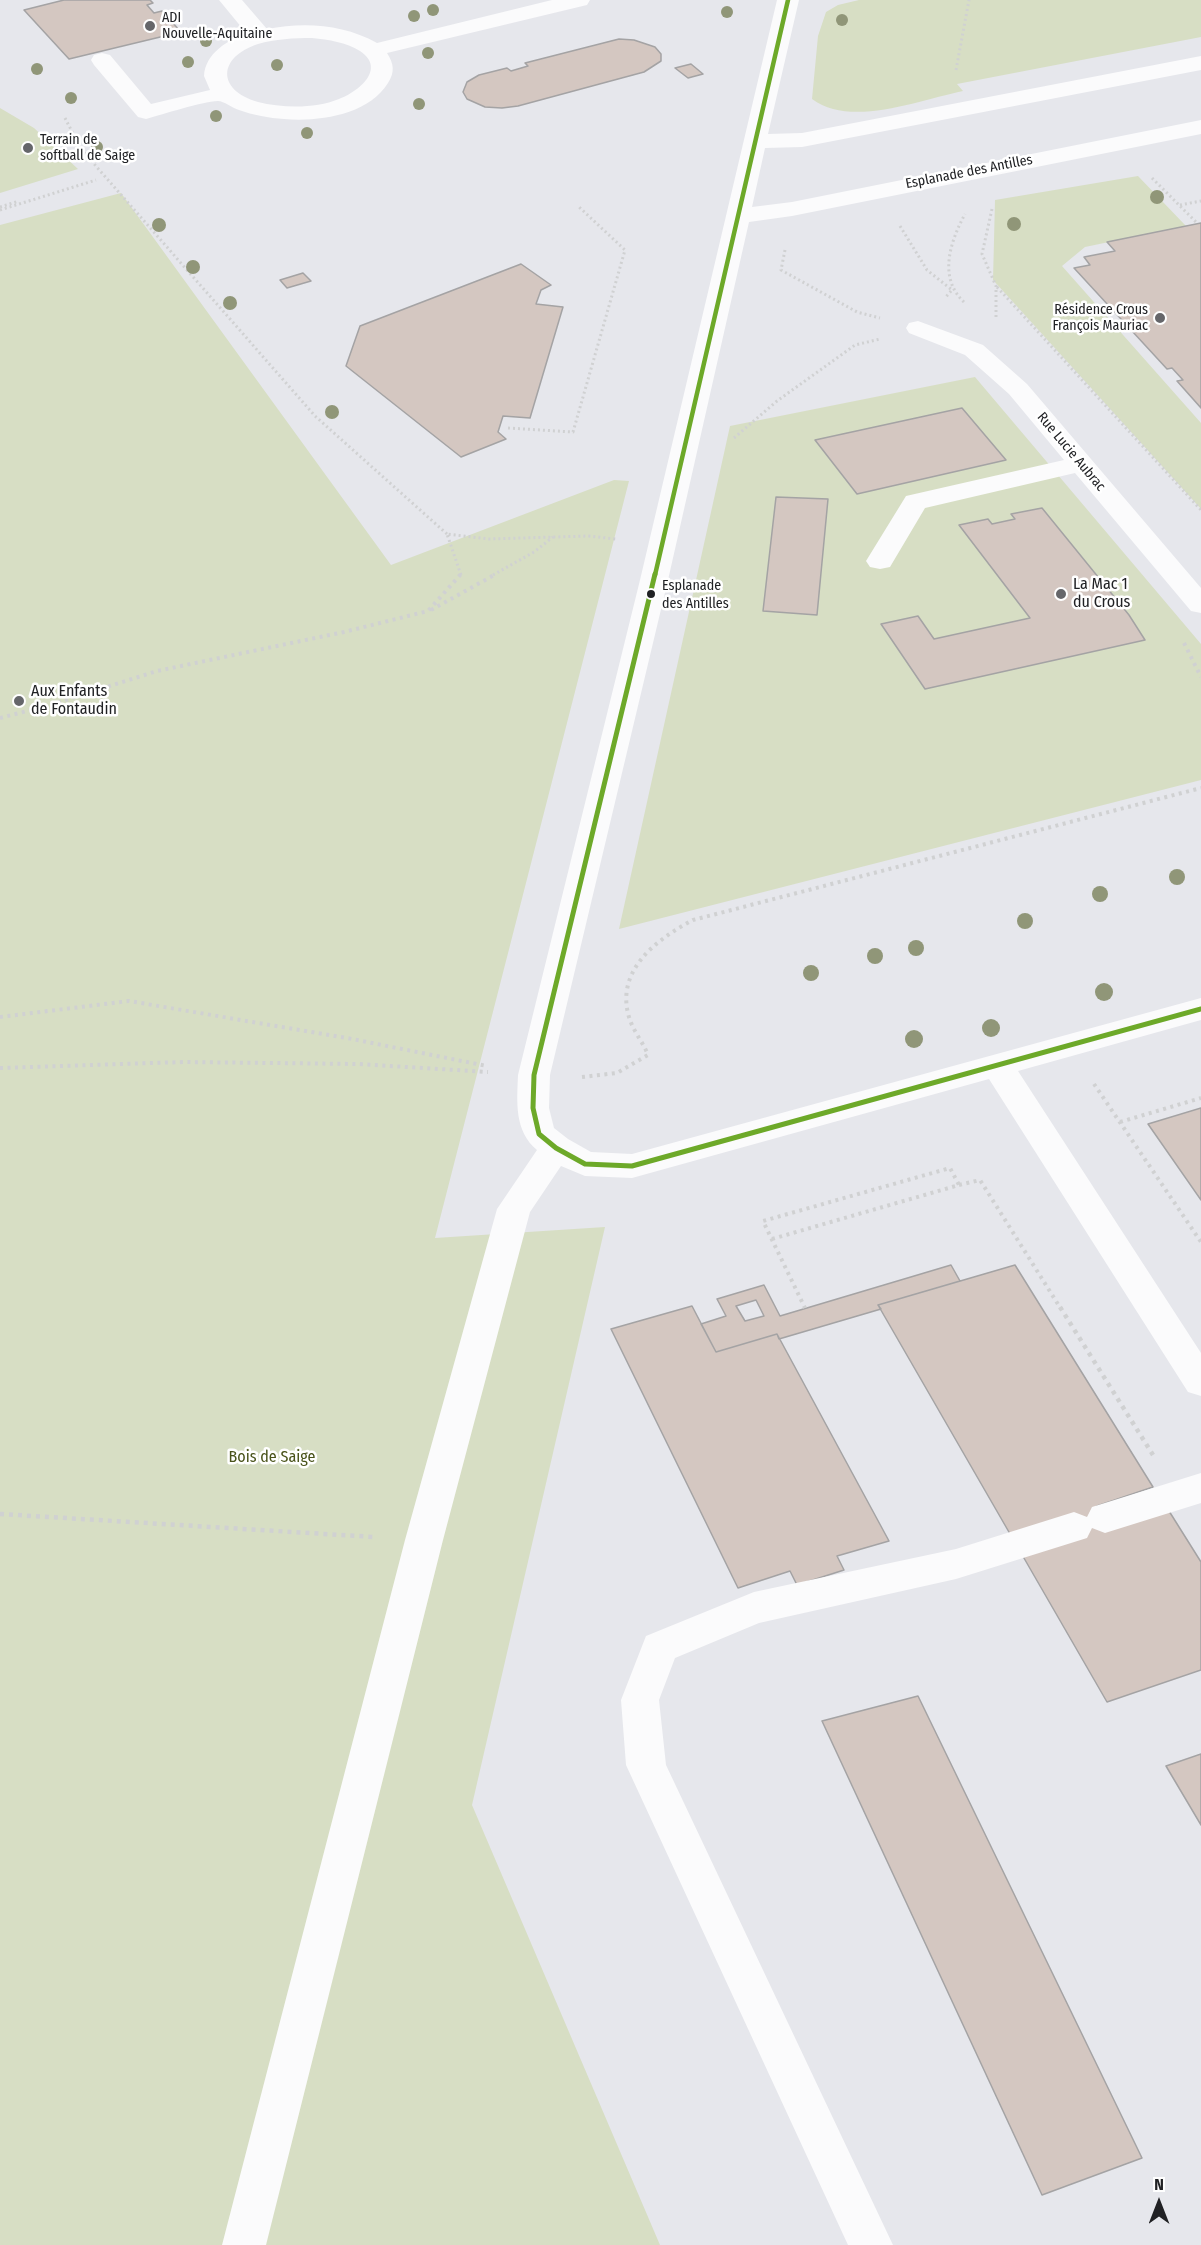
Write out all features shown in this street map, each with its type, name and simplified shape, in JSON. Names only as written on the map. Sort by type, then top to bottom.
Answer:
[{"type":"street","points":[[230,0],[262,37]]},
{"type":"street","points":[[374,50],[579,0]]},
{"type":"street","points":[[788,0],[663,542],[534,1075],[533,1108],[539,1134],[556,1148],[585,1164],[632,1166],[1201,1009]]},
{"type":"street","points":[[312,31],[337,34],[358,41],[374,50],[382,62],[382,76],[374,88],[357,99],[334,108],[306,112],[278,112],[252,107],[231,99],[218,87],[214,76],[217,64],[226,53],[242,43],[286,32],[312,31]]},
{"type":"street","points":[[102,60],[146,112],[225,93]]},
{"type":"street","points":[[755,141],[802,140],[1201,63]]},
{"type":"street","name":"Esplanade des Antilles","points":[[738,216],[792,209],[1201,127]]},
{"type":"street","name":"Rue Lucie Aubrac","points":[[918,328],[974,350],[1018,388],[1201,605]]},
{"type":"street","points":[[880,561],[915,502],[1082,464]]},
{"type":"street","points":[[997,1065],[1201,1382]]},
{"type":"street","points":[[244,2245],[424,1540],[513,1209],[556,1148]]},
{"type":"street","points":[[871,2245],[646,1765],[640,1700],[660,1647],[754,1608],[956,1564],[1190,1492]]},
{"type":"path","points":[[957,70],[969,0]]},
{"type":"path","points":[[65,118],[81,149],[315,416],[447,534],[461,575],[428,611]]},
{"type":"path","points":[[1151,177],[1198,224]]},
{"type":"path","points":[[0,208],[96,179]]},
{"type":"path","points":[[1179,205],[1201,201]]},
{"type":"path","points":[[508,428],[573,432],[625,250],[578,206]]},
{"type":"path","points":[[965,213],[951,239],[949,259],[952,290],[967,304]]},
{"type":"path","points":[[785,246],[781,270],[857,312],[918,328]]},
{"type":"path","points":[[996,286],[1201,510]]},
{"type":"path","points":[[728,444],[777,401],[855,345],[918,328]]},
{"type":"path","points":[[447,534],[489,539],[588,536],[663,542]]},
{"type":"path","points":[[0,718],[50,705],[157,671],[344,632],[428,611],[534,552],[553,537]]},
{"type":"path","points":[[1180,637],[1201,677]]},
{"type":"path","points":[[0,1068],[184,1062],[358,1064],[534,1075],[607,1077],[635,1066],[648,1056],[644,1042],[631,1024],[626,1000],[637,962],[663,935],[693,920],[1201,788]]},
{"type":"path","points":[[0,1017],[129,1001],[347,1038],[534,1075]]},
{"type":"path","points":[[1083,1086],[1094,1083],[1201,1242]]},
{"type":"path","points":[[1120,1122],[1201,1098]]},
{"type":"path","points":[[805,1308],[763,1221],[950,1168],[959,1185]]},
{"type":"path","points":[[772,1239],[980,1180],[1190,1492]]},
{"type":"path","points":[[0,1514],[424,1540]]},
{"type":"green space","points":[[859,0],[1201,0],[1201,37],[957,84],[963,91],[906,105],[865,112],[846,111],[828,107],[812,99],[818,36],[826,12],[838,5]]},
{"type":"green space","name":"Terrain de softball de Saige","points":[[0,108],[34,128],[78,169],[0,193]]},
{"type":"green space","points":[[1138,176],[1186,226],[1085,247],[1062,266],[1201,423],[1201,509],[993,280],[995,200]]},
{"type":"green space","name":"Bois de Saige","points":[[121,193],[391,565],[614,480],[629,481],[435,1238],[605,1227],[472,1805],[660,2245],[0,2245],[0,225]]},
{"type":"green space","points":[[975,377],[1201,644],[1201,780],[619,929],[730,426]]},
{"type":"building","points":[[64,0],[150,0],[153,3],[147,5],[154,13],[162,11],[181,32],[69,59],[24,10]]},
{"type":"building","points":[[619,39],[634,40],[655,47],[661,54],[661,61],[644,72],[518,106],[485,107],[467,99],[463,92],[467,82],[479,75],[507,68],[511,71],[528,66],[525,63]]},
{"type":"building","points":[[691,64],[703,74],[688,78],[675,68]]},
{"type":"building","name":"Résidence Crous François Mauriac","points":[[1201,223],[1201,408],[1177,381],[1183,380],[1172,368],[1167,369],[1074,268],[1090,265],[1084,257],[1115,251],[1107,242]]},
{"type":"building","points":[[521,264],[551,285],[541,290],[536,304],[563,307],[530,418],[503,416],[498,432],[506,439],[461,457],[346,366],[360,326]]},
{"type":"building","points":[[303,273],[311,281],[287,288],[280,280]]},
{"type":"building","points":[[962,408],[1006,460],[857,494],[815,440]]},
{"type":"building","points":[[776,497],[828,499],[817,615],[763,611]]},
{"type":"building","name":"La Mac 1 du Crous","points":[[1042,508],[1129,615],[1145,640],[925,689],[881,624],[918,616],[934,639],[1030,618],[959,525],[988,519],[992,524],[1015,519],[1011,514]]},
{"type":"building","points":[[1201,1108],[1201,1200],[1148,1124]]},
{"type":"building","points":[[951,1265],[960,1281],[878,1305],[881,1309],[779,1339],[777,1334],[716,1352],[701,1324],[726,1316],[717,1299],[764,1285],[780,1316]],"holes":[[[756,1300],[764,1316],[745,1321],[736,1306]]]},
{"type":"building","points":[[1015,1265],[1153,1487],[1097,1506],[1169,1511],[1201,1562],[1201,1670],[1107,1702],[878,1305]]},
{"type":"building","points":[[692,1306],[716,1352],[777,1334],[889,1541],[837,1556],[844,1570],[797,1585],[790,1571],[738,1588],[611,1329]]},
{"type":"building","points":[[918,1696],[1142,2158],[1042,2195],[822,1721]]},
{"type":"building","points":[[1201,1754],[1201,1825],[1166,1766]]},
{"type":"transit line","points":[[788,0],[654,580],[534,1075],[533,1108],[539,1134],[556,1148],[585,1164],[632,1166],[1201,1009]]},
{"type":"place","name":"ADI Nouvelle-Aquitaine","points":[[150,26]]},
{"type":"place","name":"Terrain de softball de Saige","points":[[28,148]]},
{"type":"place","name":"Résidence Crous François Mauriac","points":[[1160,318]]},
{"type":"place","name":"Esplanade des Antilles","points":[[651,594]]},
{"type":"place","name":"La Mac 1 du Crous","points":[[1061,594]]},
{"type":"place","name":"Aux Enfants de Fontaudin","points":[[19,701]]}]
